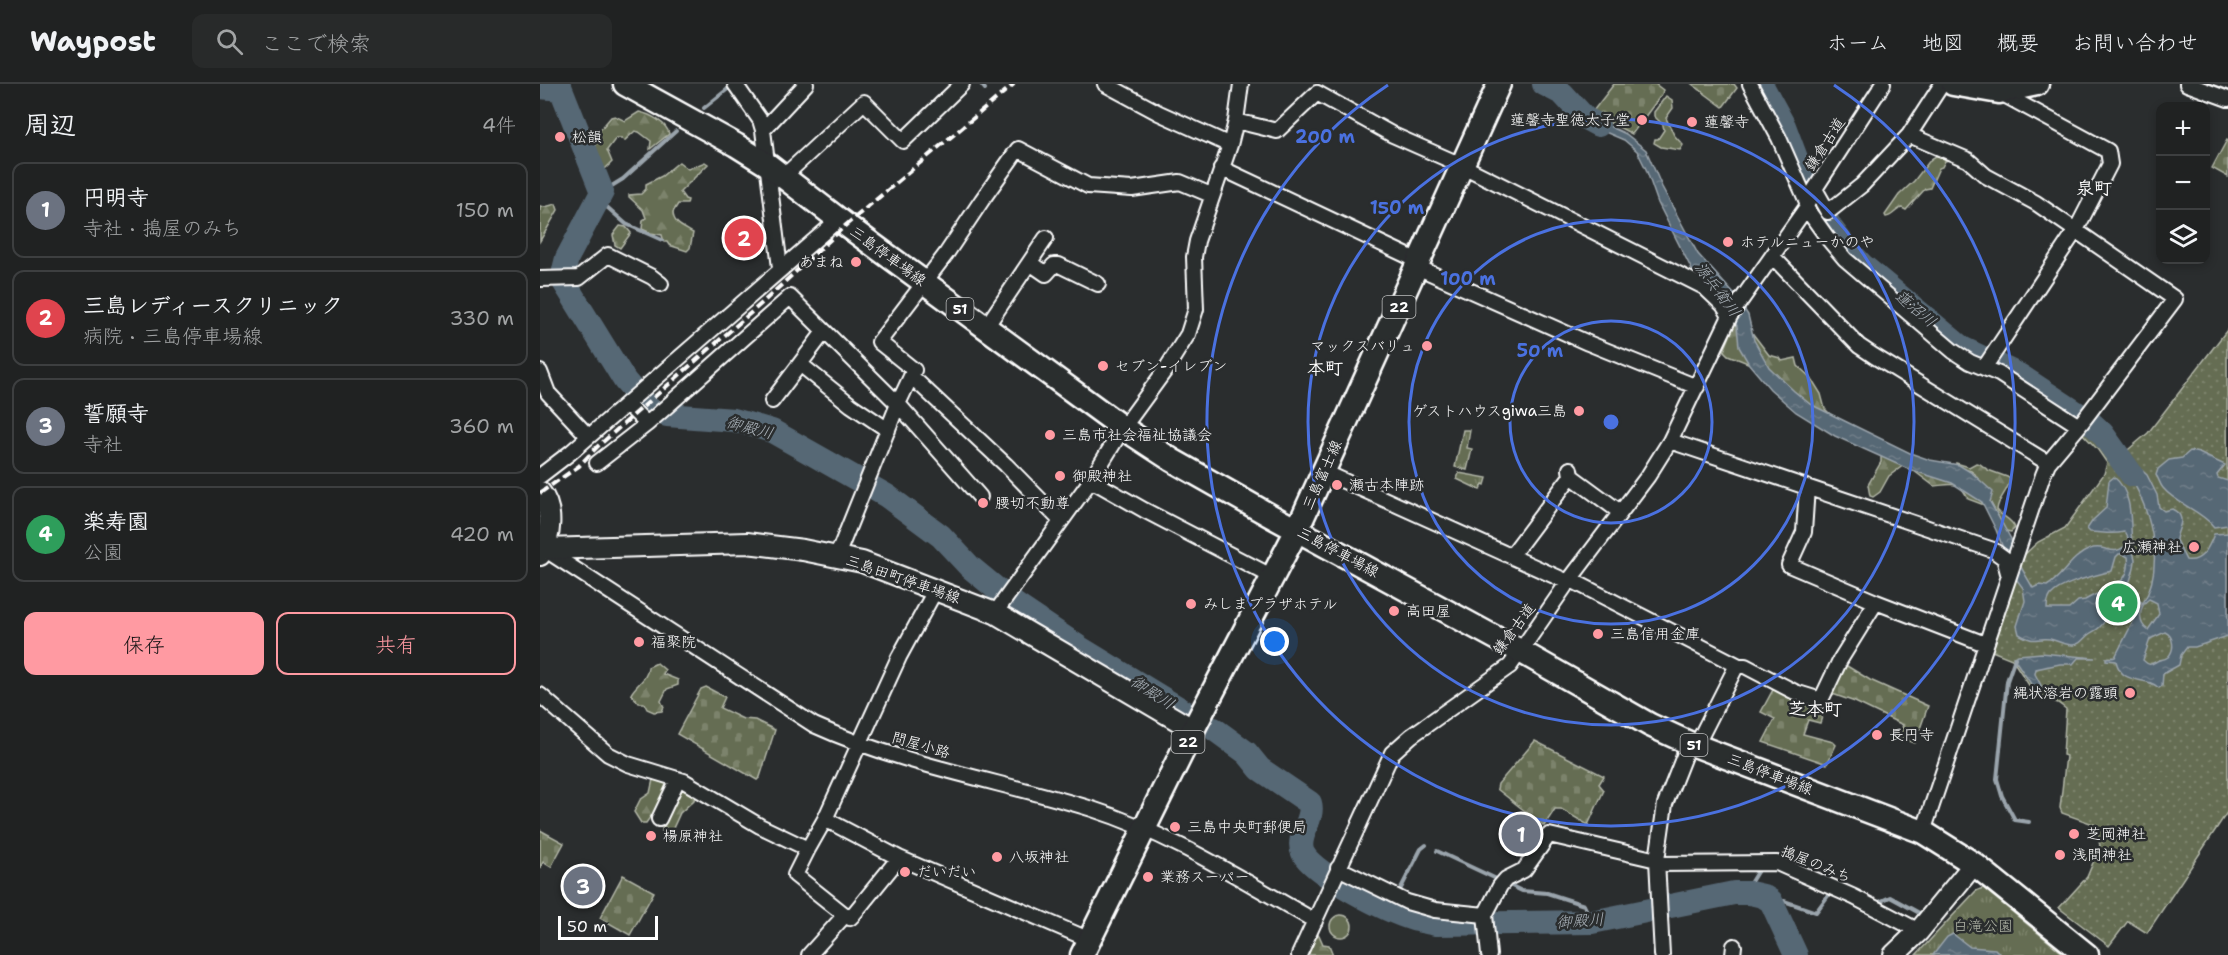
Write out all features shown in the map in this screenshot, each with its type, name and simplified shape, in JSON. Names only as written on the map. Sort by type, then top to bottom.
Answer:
[{"type":"main road","name":"三島停車場線","points":[[625,84],[736,145],[776,171],[1123,428],[1231,494],[1520,651],[1650,725],[1693,744],[1923,832],[1974,864],[2087,955]]},
{"type":"main road","name":"三島富士線","points":[[1086,948],[1194,730],[1298,530],[1499,84]]},
{"type":"main road","points":[[1953,84],[1999,92],[2037,84]]},
{"type":"main road","points":[[540,492],[549,509],[548,532],[542,552]]},
{"type":"main road","name":"三島田町停車場線","points":[[542,552],[747,543],[837,556],[862,562],[995,613],[1194,730]]},
{"type":"main road","points":[[1894,955],[1919,931],[1974,864]]},
{"type":"street","points":[[735,84],[760,120],[776,171],[780,268]]},
{"type":"street","points":[[763,130],[806,84]]},
{"type":"street","points":[[776,171],[864,102],[903,141],[962,84]]},
{"type":"street","points":[[1105,84],[1158,113],[1230,145]]},
{"type":"street","points":[[995,613],[1091,480],[1123,428],[1166,369],[1188,334],[1196,309],[1194,257],[1197,241],[1230,145],[1241,84]]},
{"type":"street","points":[[1750,84],[1810,198],[1829,240],[1845,259],[1953,351],[1970,362],[1988,363],[1999,374],[2084,421]]},
{"type":"street","name":"鎌倉古道","points":[[1314,921],[1392,753],[1411,736],[1510,666],[1670,441],[1731,316],[1773,257],[1883,84]]},
{"type":"street","points":[[1810,198],[1828,212],[1862,185],[1909,135],[1942,84]]},
{"type":"street","points":[[2187,84],[2228,99]]},
{"type":"street","points":[[1988,363],[2076,230],[2110,164],[2108,151],[1999,92]]},
{"type":"street","points":[[1236,121],[1277,131],[1317,93],[1393,135],[1461,165],[1704,286],[1731,316]]},
{"type":"street","points":[[1909,135],[1964,158],[1997,184],[2036,202],[2175,299],[2084,421],[2048,463],[2009,571],[1923,832]]},
{"type":"street","points":[[837,556],[914,370],[879,342],[1018,149],[1088,186],[1132,189],[1179,182],[1211,195]]},
{"type":"street","points":[[1221,168],[1410,257],[1418,267],[1588,343],[1697,387]]},
{"type":"street","points":[[540,476],[629,402],[780,268],[839,219]]},
{"type":"street","points":[[986,327],[1046,238]]},
{"type":"street","points":[[540,279],[579,278],[608,255],[652,276],[662,284]]},
{"type":"street","points":[[1773,257],[1867,351],[2048,463]]},
{"type":"street","points":[[1030,263],[1046,274],[1054,266],[1059,265],[1098,284]]},
{"type":"street","points":[[597,463],[647,424],[789,297],[898,404],[980,497]]},
{"type":"street","points":[[772,401],[824,332]]},
{"type":"street","points":[[800,364],[851,405],[888,430]]},
{"type":"street","points":[[540,372],[544,393],[588,436]]},
{"type":"street","points":[[911,376],[1006,465],[1061,521]]},
{"type":"street","points":[[629,402],[647,424]]},
{"type":"street","points":[[1670,441],[1993,550],[2004,558],[2009,571]]},
{"type":"street","points":[[1324,472],[1568,582],[1575,582],[1737,665],[1745,666],[1795,692],[1821,700],[1840,660],[1876,602]]},
{"type":"street","points":[[1511,556],[1570,472],[1620,512]]},
{"type":"street","points":[[1091,480],[1273,577]]},
{"type":"street","points":[[1807,487],[1804,532],[1789,565],[1985,644]]},
{"type":"street","name":"問屋小路","points":[[542,552],[800,718],[860,745],[1092,809],[1145,828],[1191,851],[1314,921]]},
{"type":"street","points":[[899,858],[850,918],[795,874],[825,819],[899,657],[936,589]]},
{"type":"street","points":[[1662,955],[1657,862],[1665,804],[1693,744],[1737,665]]},
{"type":"street","points":[[540,695],[608,754],[628,764],[684,781],[760,826],[808,849]]},
{"type":"street","points":[[659,819],[678,779]]},
{"type":"street","points":[[825,819],[899,858],[1086,948]]},
{"type":"street","name":"搗屋のみち","points":[[1486,921],[1503,883],[1524,870],[1549,835],[1657,862],[1777,863],[1854,897],[1919,931]]},
{"type":"street","points":[[1337,871],[1407,902],[1486,921],[1489,955]]},
{"type":"street","points":[[809,955],[845,915]]},
{"type":"street","points":[[1299,955],[1314,921]]},
{"type":"green space","points":[[1614,84],[1655,84],[1663,90],[1632,134],[1590,115]]},
{"type":"green space","points":[[1692,84],[1734,84],[1737,88],[1723,107]]},
{"type":"green space","points":[[1666,96],[1672,100],[1673,108],[1666,118],[1674,135],[1683,145],[1680,150],[1661,147],[1654,143],[1664,130],[1663,125],[1654,116],[1654,112]]},
{"type":"green space","points":[[639,112],[657,120],[665,126],[669,134],[650,149],[651,141],[639,132],[635,131],[624,141],[622,138],[616,138],[607,150],[612,162],[601,173],[598,172],[600,159],[596,151],[595,136],[611,117],[615,116],[625,121]]},
{"type":"green space","points":[[2228,141],[2228,177],[2212,168]]},
{"type":"green space","points":[[1936,156],[1949,160],[1939,168],[1930,188],[1925,189],[1906,210],[1902,208],[1886,217],[1885,215],[1899,195]]},
{"type":"green space","points":[[679,162],[688,169],[705,162],[708,164],[680,192],[688,200],[687,204],[678,204],[673,212],[677,222],[693,233],[690,248],[687,251],[664,242],[662,235],[642,229],[643,220],[646,218],[643,210],[629,197],[629,195],[641,194],[646,189],[646,184],[662,176]]},
{"type":"green space","points":[[556,204],[558,210],[540,241],[540,206]]},
{"type":"green space","points":[[620,226],[626,227],[631,233],[620,248],[615,245],[613,235]]},
{"type":"green space","points":[[1735,324],[1750,364],[1724,351],[1730,336],[1728,330]]},
{"type":"green space","points":[[1750,330],[1769,355],[1780,358],[1782,361],[1796,358],[1798,366],[1811,378],[1821,394],[1825,409],[1855,427],[1820,415],[1776,375],[1758,356]]},
{"type":"green space","points":[[2227,330],[2228,811],[2147,933],[2128,921],[2109,946],[2059,908],[2087,877],[2100,846],[2096,825],[2062,813],[2060,808],[2066,756],[2063,755],[2066,709],[2034,693],[2012,659],[1992,651],[2024,555],[2038,542],[2065,528],[2104,474],[2107,463],[2081,432],[2095,416],[2123,454],[2148,433]]},
{"type":"green space","points":[[1463,430],[1470,430],[1467,448],[1472,449],[1467,470],[1455,467]]},
{"type":"green space","points":[[1881,455],[1904,465],[1889,476],[1880,492],[1873,497],[1870,496],[1868,485],[1881,462]]},
{"type":"green space","points":[[1956,463],[1969,467],[1976,463],[1980,464],[1988,470],[2010,478],[1997,510],[2015,528],[2011,532],[2006,531],[1975,474],[1956,467]]},
{"type":"green space","points":[[1914,471],[1969,483],[1984,505],[1968,499],[1958,486],[1949,484],[1934,486]]},
{"type":"green space","points":[[1459,473],[1487,478],[1485,485],[1483,484],[1480,490],[1457,479]]},
{"type":"green space","points":[[657,663],[665,670],[663,674],[678,680],[678,685],[667,689],[661,701],[664,707],[662,711],[654,712],[647,709],[644,703],[639,703],[631,694],[646,675],[648,667]]},
{"type":"green space","points":[[1842,663],[1870,680],[1928,706],[1915,743],[1899,737],[1903,725],[1855,702],[1827,692]]},
{"type":"green space","points":[[1775,686],[1812,703],[1810,708],[1823,714],[1820,723],[1808,720],[1803,734],[1833,742],[1836,745],[1827,764],[1763,742],[1775,719],[1761,712]]},
{"type":"green space","points":[[706,687],[725,697],[720,708],[743,719],[755,720],[775,730],[760,777],[757,780],[677,734],[701,689]]},
{"type":"green space","points":[[1535,741],[1604,776],[1599,784],[1604,790],[1588,825],[1561,809],[1555,809],[1544,826],[1497,789],[1498,784]]},
{"type":"green space","points":[[654,775],[691,789],[695,795],[694,800],[680,813],[668,839],[664,838],[666,834],[662,832],[663,822],[651,816],[646,823],[641,823],[634,812],[640,800],[650,793]]},
{"type":"green space","points":[[540,830],[564,843],[551,867],[543,862],[540,868]]},
{"type":"green space","points":[[623,875],[654,892],[630,935],[600,918]]},
{"type":"green space","name":"白滝公園","points":[[1983,888],[2065,955],[1916,955],[1976,891]]},
{"type":"green space","points":[[1341,915],[1349,918],[1352,926],[1349,934],[1341,937],[1333,934],[1330,926],[1333,918]]},
{"type":"green space","points":[[1316,934],[1319,935],[1323,944],[1329,945],[1333,955],[1303,955]]},
{"type":"water","points":[[1575,104],[1585,115],[1626,134],[1646,150],[1662,187],[1698,254],[1734,294],[1748,315],[1754,340],[1769,367],[1810,404],[1910,453],[1930,460],[1959,465],[1972,473],[1993,492],[1990,502],[2011,539],[2022,569],[2033,588],[2039,585],[2047,586],[2053,582],[2083,552],[2096,548],[2119,550],[2129,542],[2124,532],[2090,532],[2087,529],[2106,508],[2109,481],[2114,477],[2125,492],[2130,510],[2132,549],[2135,560],[2128,588],[2132,596],[2143,603],[2154,570],[2154,552],[2148,516],[2134,483],[2125,469],[2134,463],[2147,475],[2157,495],[2159,507],[2164,511],[2172,509],[2180,516],[2181,523],[2176,540],[2186,560],[2201,557],[2214,534],[2228,533],[2228,636],[2195,647],[2187,647],[2181,655],[2179,665],[2163,674],[2162,686],[2159,688],[2148,682],[2129,678],[2119,669],[2116,661],[2106,660],[2106,658],[2115,657],[2142,604],[2131,599],[2118,598],[2100,627],[2080,643],[2073,645],[2050,639],[2032,639],[2019,634],[2017,626],[2025,601],[2023,588],[2014,576],[1982,502],[1952,483],[1908,469],[1835,436],[1796,412],[1770,389],[1749,364],[1739,347],[1737,326],[1733,318],[1706,281],[1692,270],[1658,203],[1637,151],[1624,140],[1586,124],[1573,106]],"holes":[[[2119,554],[2128,557],[2128,567],[2126,575],[2116,585],[2078,601],[2069,609],[2047,609],[2049,598],[2056,591],[2080,580],[2112,571]],[[2149,599],[2157,603],[2159,614],[2148,630],[2141,619],[2141,610]],[[2165,632],[2168,634],[2172,643],[2172,651],[2168,657],[2147,664],[2143,660],[2150,639]]]},
{"type":"water","points":[[2190,451],[2225,465],[2217,475],[2218,478],[2228,481],[2228,525],[2214,527],[2203,516],[2168,494],[2161,485],[2156,475],[2158,469],[2169,460],[2182,458]]},
{"type":"water","points":[[2041,653],[2095,658],[2078,658],[2073,664],[2036,669],[2035,674],[2043,689],[2042,692],[2037,693],[2013,657]]},
{"type":"water","points":[[1953,934],[1970,947],[1995,949],[2000,954],[1933,955],[1947,937]]},
{"type":"waterway","points":[[981,84],[985,89]]},
{"type":"waterway","name":"源兵衛川","points":[[1544,84],[1563,94],[1585,118],[1598,125]]},
{"type":"waterway","name":"蓮沼川","points":[[1761,84],[1784,126],[1805,182],[1831,228],[1862,265],[1962,348],[2019,375],[2089,421],[2102,433],[2132,475]]},
{"type":"waterway","name":"御殿川","points":[[540,87],[561,89],[602,192],[567,258],[564,282],[625,381],[650,410],[667,415],[734,420],[772,431],[887,496],[941,536],[970,567],[1016,605],[1080,648],[1185,712]]},
{"type":"waterway","points":[[704,108],[729,88]]},
{"type":"waterway","points":[[602,192],[623,179],[676,131]]},
{"type":"waterway","points":[[597,201],[626,224],[662,240]]},
{"type":"waterway","points":[[2015,658],[2007,681],[1997,779],[2002,796],[2015,820],[2029,822]]},
{"type":"waterway","name":"御殿川","points":[[1214,729],[1247,753],[1260,769],[1310,803],[1310,815],[1301,841],[1303,853],[1310,862],[1321,872],[1353,892],[1402,915],[1436,924],[1592,922],[1734,893],[1750,893],[1763,896],[1771,901],[1796,955]]},
{"type":"waterway","points":[[1399,892],[1421,849],[1426,845]]},
{"type":"waterway","points":[[1437,851],[1522,891],[1547,893],[1584,905],[1592,922]]},
{"type":"waterway","points":[[1744,893],[1760,867]]},
{"type":"waterway","points":[[1769,900],[1784,901],[1816,912],[1830,893]]},
{"type":"waterway","points":[[1877,903],[1890,897],[1923,915]]},
{"type":"waterway","name":"御殿川","points":[[1392,910],[1394,904]]},
{"type":"railway","points":[[540,493],[579,466],[597,447],[762,303],[846,225],[1014,84]]},
{"type":"place","name":"蓮馨寺聖徳太子堂","points":[[1642,120]]},
{"type":"place","name":"蓮馨寺","points":[[1692,122]]},
{"type":"place","name":"松韻","points":[[560,137]]},
{"type":"place","name":"三島レディースクリニック","points":[[744,238]]},
{"type":"place","name":"ホテルニューかのや","points":[[1728,242]]},
{"type":"place","name":"あまね","points":[[856,262]]},
{"type":"place","name":"マックスバリュ","points":[[1427,346]]},
{"type":"place","name":"セブン-イレブン","points":[[1103,366]]},
{"type":"place","name":"ゲストハウスgiwa三島","points":[[1579,411]]},
{"type":"place","name":"三島市社会福祉協議会","points":[[1050,435]]},
{"type":"place","name":"御殿神社","points":[[1060,476]]},
{"type":"place","name":"瀬古本陣跡","points":[[1337,485]]},
{"type":"place","name":"腰切不動尊","points":[[983,503]]},
{"type":"place","name":"広瀬神社","points":[[2194,547]]},
{"type":"place","name":"楽寿園","points":[[2118,603]]},
{"type":"place","name":"みしまプラザホテル","points":[[1191,604]]},
{"type":"place","name":"高田屋","points":[[1394,611]]},
{"type":"place","name":"三島信用金庫","points":[[1598,634]]},
{"type":"place","name":"福聚院","points":[[639,642]]},
{"type":"place","name":"縄状溶岩の露頭","points":[[2130,693]]},
{"type":"place","name":"長円寺","points":[[1877,735]]},
{"type":"place","name":"三島中央町郵便局","points":[[1175,827]]},
{"type":"place","name":"円明寺","points":[[1521,834]]},
{"type":"place","name":"芝岡神社","points":[[2074,834]]},
{"type":"place","name":"楊原神社","points":[[651,836]]},
{"type":"place","name":"浅間神社","points":[[2060,855]]},
{"type":"place","name":"八坂神社","points":[[997,857]]},
{"type":"place","name":"だいだい","points":[[905,872]]},
{"type":"place","name":"業務スーパー","points":[[1148,877]]},
{"type":"place","name":"誓願寺","points":[[583,886]]},
{"type":"district","name":"泉町","points":[[2094,188]]},
{"type":"district","name":"本町","points":[[1325,368]]},
{"type":"district","name":"芝本町","points":[[1815,709]]}]
